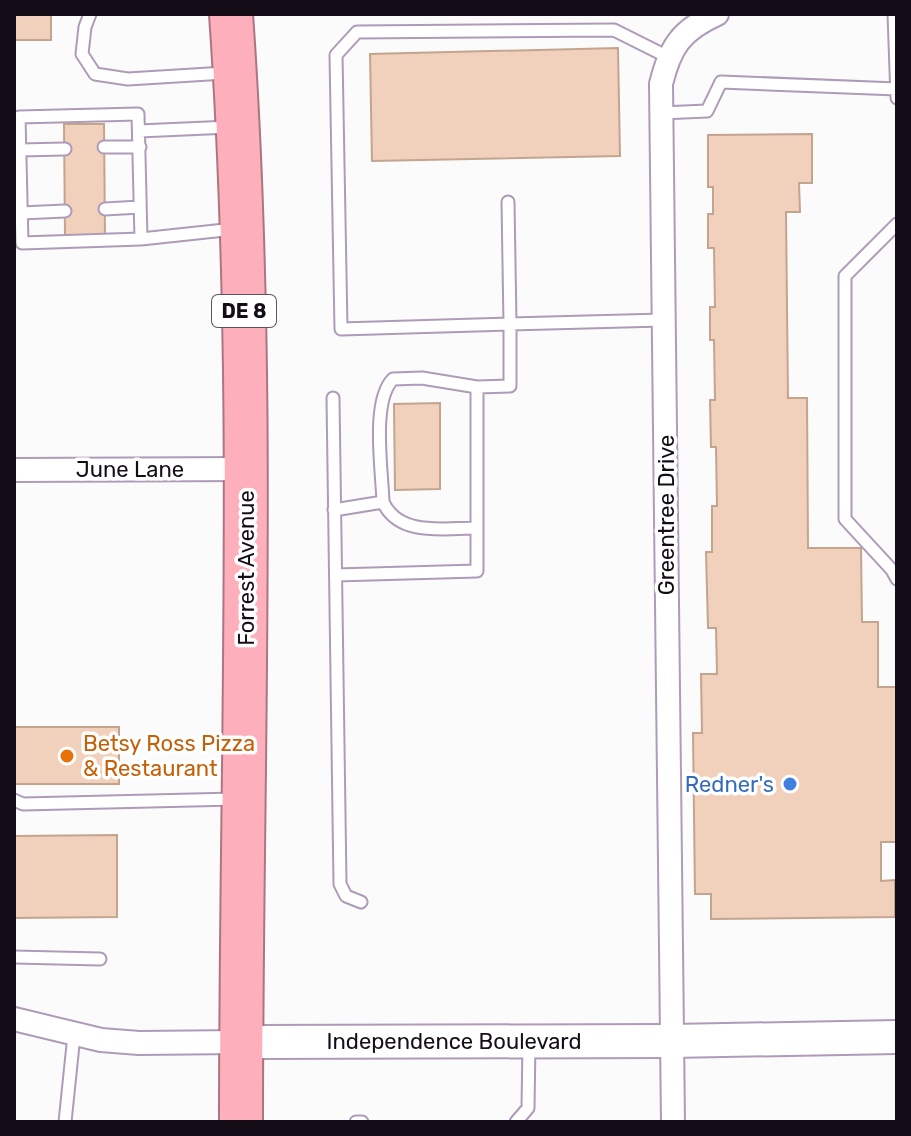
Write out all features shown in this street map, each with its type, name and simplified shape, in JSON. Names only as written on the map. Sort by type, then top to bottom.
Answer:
[{"type":"highway","name":"Forrest Avenue","points":[[231,14],[239,127],[246,469],[241,1122]]},
{"type":"street","points":[[668,57],[682,36],[706,17]]},
{"type":"street","name":"Greentree Drive","points":[[668,57],[661,84],[661,113],[673,1122]]},
{"type":"street","name":"June Lane","points":[[14,470],[246,469]]},
{"type":"street","name":"Independence Boulevard","points":[[14,1019],[74,1035],[139,1043],[897,1037]]},
{"type":"lane","points":[[90,14],[82,54],[95,74],[128,79],[235,73]]},
{"type":"lane","points":[[894,14],[897,98]]},
{"type":"lane","points":[[663,320],[341,329],[336,55],[357,32],[614,30],[668,57]]},
{"type":"lane","points":[[661,113],[707,111],[721,82],[897,89]]},
{"type":"lane","points":[[141,239],[138,114],[19,117],[22,243],[141,239],[242,229]]},
{"type":"lane","points":[[139,131],[239,127]]},
{"type":"lane","points":[[104,147],[140,147]]},
{"type":"lane","points":[[19,150],[65,149]]},
{"type":"lane","points":[[477,528],[413,528],[390,516],[383,502],[380,410],[385,387],[393,379],[422,378],[477,387],[510,386],[508,202]]},
{"type":"lane","points":[[105,209],[140,207]]},
{"type":"lane","points":[[21,213],[65,211]]},
{"type":"lane","points":[[897,224],[845,276],[845,519],[897,579]]},
{"type":"lane","points":[[336,575],[477,571],[477,387]]},
{"type":"lane","points":[[333,398],[340,884],[346,896],[361,902]]},
{"type":"lane","points":[[334,510],[383,502]]},
{"type":"lane","points":[[14,800],[23,804],[244,799]]},
{"type":"lane","points":[[14,957],[100,959]]},
{"type":"lane","points":[[65,1122],[74,1035]]},
{"type":"lane","points":[[516,1122],[528,1108],[529,1041]]},
{"type":"lane","points":[[356,1122],[362,1122]]},
{"type":"building","points":[[14,14],[51,14],[51,40],[14,40]]},
{"type":"building","points":[[618,48],[620,156],[372,161],[370,54]]},
{"type":"building","points":[[64,124],[104,124],[105,236],[65,236]]},
{"type":"building","points":[[812,134],[812,183],[799,183],[800,212],[786,212],[788,398],[807,398],[808,548],[861,548],[862,622],[878,622],[878,687],[897,687],[897,842],[881,842],[881,881],[895,880],[895,917],[711,919],[711,894],[695,894],[693,733],[702,733],[701,674],[717,674],[716,628],[708,628],[706,552],[712,552],[712,506],[717,506],[716,447],[711,447],[710,400],[715,400],[710,307],[715,307],[714,248],[708,248],[708,214],[713,214],[713,187],[708,187],[708,135]]},
{"type":"building","points":[[440,403],[440,489],[395,490],[394,404]]},
{"type":"building","name":"Betsy Ross Pizza & Restaurant","points":[[15,727],[119,727],[119,784],[15,784]]},
{"type":"building","points":[[117,835],[117,917],[14,918],[14,836]]},
{"type":"place","name":"Betsy Ross Pizza & Restaurant","points":[[67,756]]},
{"type":"place","name":"Redner's","points":[[790,784]]}]
